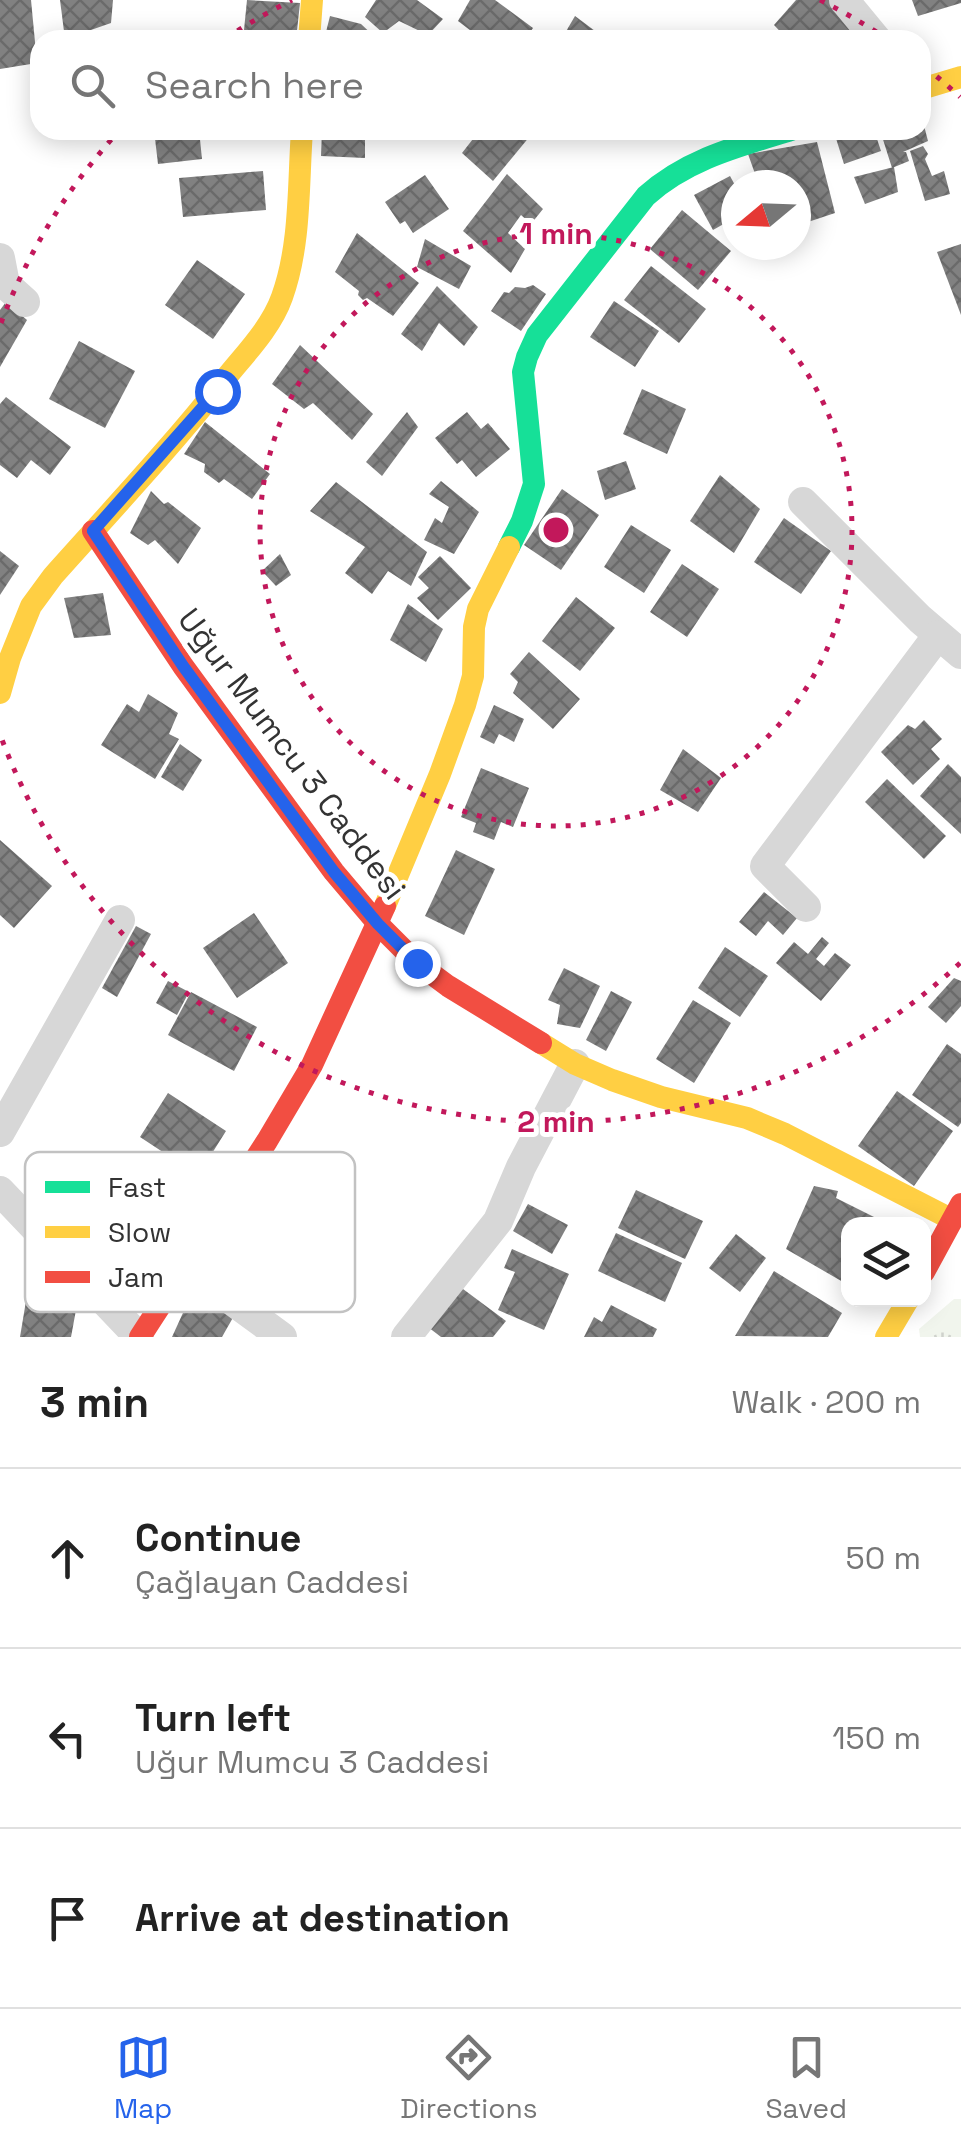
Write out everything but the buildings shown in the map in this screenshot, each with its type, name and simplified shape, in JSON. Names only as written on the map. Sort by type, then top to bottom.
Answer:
[{"type":"street","points":[[310,30],[312,0]]},
{"type":"street","points":[[844,0],[868,30]]},
{"type":"street","points":[[931,86],[961,78]]},
{"type":"street","points":[[0,693],[31,606],[217,391],[280,302],[298,223],[302,140]]},
{"type":"street","points":[[260,1152],[312,1066],[378,924],[465,705],[473,676],[478,610],[530,502],[534,484],[524,372],[527,357],[538,335],[660,182],[694,162],[761,140]]},
{"type":"street","points":[[0,258],[5,284],[26,302]]},
{"type":"street","points":[[803,502],[949,644],[766,866],[806,907]]},
{"type":"street","name":"Uğur Mumcu 3 Caddesi","points":[[93,531],[183,666],[334,872],[417,963],[575,1064],[660,1097],[747,1118],[956,1211]]},
{"type":"street","points":[[0,1132],[120,920]]},
{"type":"street","points":[[406,1337],[498,1222],[521,1167],[575,1064]]},
{"type":"street","points":[[0,1191],[25,1217]]},
{"type":"street","points":[[931,1259],[956,1211]]},
{"type":"street","points":[[894,1332],[905,1307]]},
{"type":"street","points":[[116,1312],[140,1337],[156,1312]]},
{"type":"street","points":[[248,1312],[282,1337]]},
{"type":"green space","points":[[954,1299],[961,1299],[961,1337],[920,1337],[919,1329]]},
{"type":"traffic: fast","points":[[509,547],[534,484],[523,372],[537,335],[646,196],[696,163],[759,140]]},
{"type":"traffic: slow","points":[[310,30],[312,0]]},
{"type":"traffic: slow","points":[[931,86],[961,77]]},
{"type":"traffic: slow","points":[[0,693],[31,606],[257,340],[277,308],[296,235],[301,140]]},
{"type":"traffic: slow","points":[[385,906],[465,705],[473,676],[478,609],[509,547]]},
{"type":"traffic: slow","points":[[541,1043],[612,1080],[661,1097],[747,1118],[785,1134],[951,1219]]},
{"type":"traffic: slow","points":[[886,1337],[904,1307]]},
{"type":"traffic: jam","points":[[93,531],[183,666],[334,872],[378,924],[417,963],[448,986],[541,1043]]},
{"type":"traffic: jam","points":[[260,1152],[312,1065],[385,906]]},
{"type":"traffic: jam","points":[[931,1259],[961,1204]]},
{"type":"traffic: jam","points":[[140,1337],[156,1312]]},
{"type":"route","points":[[217,391],[93,531],[183,666],[334,872],[417,963]]}]
